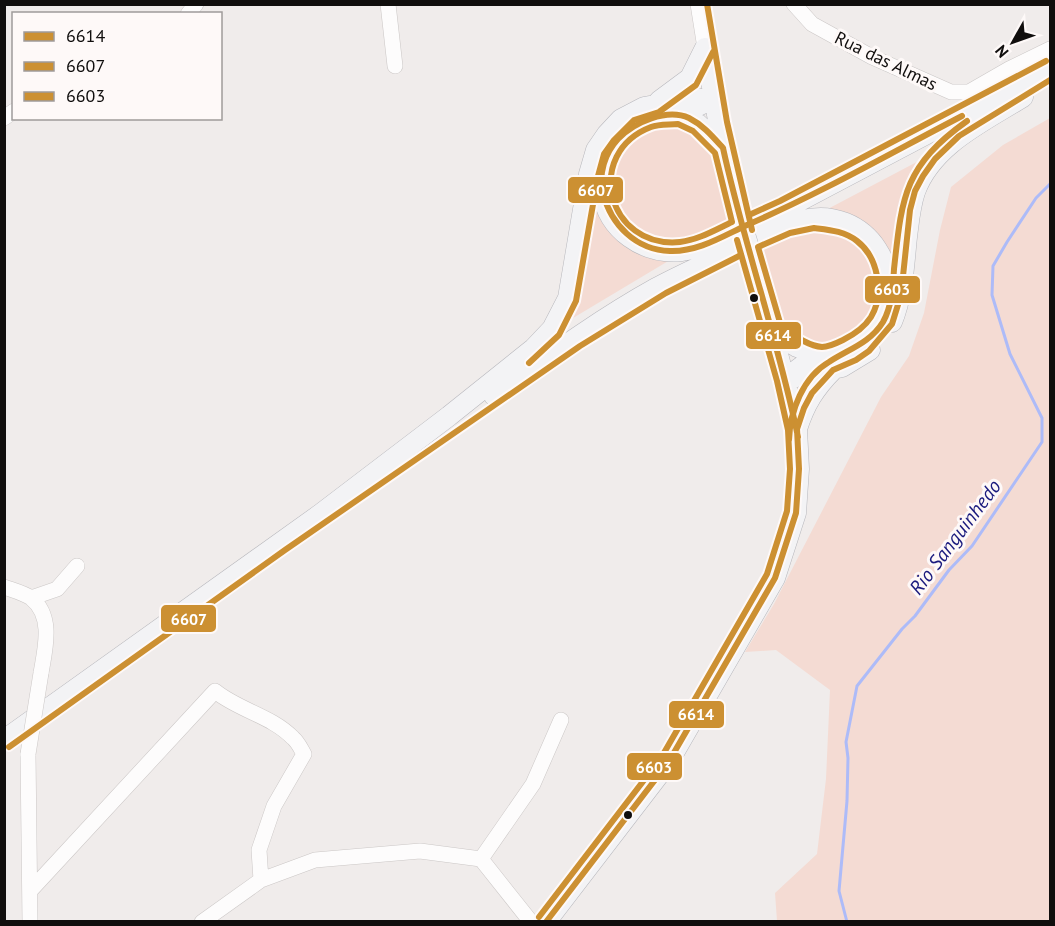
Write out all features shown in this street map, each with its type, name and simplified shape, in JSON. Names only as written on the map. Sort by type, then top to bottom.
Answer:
[{"type":"main road","points":[[546,921],[668,763],[775,578],[796,513],[799,469],[797,429],[761,287],[734,198],[713,99],[705,48]]},
{"type":"main road","points":[[654,104],[690,78],[705,48]]},
{"type":"main road","points":[[449,416],[563,336],[651,280],[1050,69]]},
{"type":"main road","points":[[765,234],[792,216],[1044,84]]},
{"type":"main road","points":[[786,380],[798,368],[856,360],[870,351],[892,324],[901,296],[910,210],[915,191],[935,159],[959,136],[1044,84]]},
{"type":"main road","points":[[320,515],[534,348],[552,329],[568,298],[589,174],[596,150],[621,119],[630,112],[654,104],[688,99],[713,99]]},
{"type":"main road","points":[[713,99],[680,115],[651,117],[638,123],[616,141],[607,156],[602,173],[602,190],[606,208],[617,226],[629,238],[647,248],[682,251],[699,247],[784,209]]},
{"type":"main road","points":[[680,115],[699,124],[723,148]]},
{"type":"main road","points":[[4,740],[320,515],[605,319],[656,288],[765,234],[802,220],[836,220],[851,225],[867,236],[878,250],[886,267],[888,283],[886,301],[881,316],[872,330],[862,340],[826,363],[804,408],[797,429]]},
{"type":"main road","points":[[773,332],[826,363]]},
{"type":"street","points":[[388,4],[395,66]]},
{"type":"street","points":[[698,4],[705,48]]},
{"type":"street","name":"Rua das Almas","points":[[794,4],[812,24],[822,30],[873,57],[951,92],[969,92],[1050,49]]},
{"type":"street","points":[[31,598],[57,588],[77,566]]},
{"type":"street","points":[[4,587],[31,598],[42,613],[47,632],[28,754],[30,921]]},
{"type":"street","points":[[30,891],[215,691],[225,700],[262,716],[294,738],[304,754],[274,806],[260,850],[261,880]]},
{"type":"street","points":[[481,858],[533,784],[561,720]]},
{"type":"street","points":[[202,921],[261,880],[315,860],[420,851],[481,858],[531,921]]},
{"type":"shaded area","points":[[1050,118],[1050,921],[777,921],[775,893],[817,854],[826,779],[830,690],[776,650],[745,652],[774,604],[881,397],[909,356],[924,313],[951,187],[1003,145]]},
{"type":"shaded area","points":[[677,124],[696,134],[711,151],[729,222],[695,238],[674,244],[653,241],[636,232],[623,218],[615,200],[611,181],[613,162],[622,146],[637,133],[657,126]]},
{"type":"shaded area","points":[[930,155],[898,275],[822,212]]},
{"type":"shaded area","points":[[595,183],[620,240],[644,256],[670,260],[563,324]]},
{"type":"shaded area","points":[[819,228],[846,233],[862,245],[877,269],[880,287],[871,324],[834,347],[815,348],[788,331],[782,321],[763,250],[801,232]]},
{"type":"waterway","name":"Rio Sanguinhedo","points":[[847,922],[839,891],[847,801],[846,742],[857,686],[915,616],[949,570],[972,546],[1042,442],[1042,418],[1010,354],[992,295],[993,266],[1036,198],[1050,184]]},
{"type":"transit line","name":"6607","points":[[707,4],[727,122],[752,230]]},
{"type":"transit line","name":"6607","points":[[529,363],[559,335],[576,301],[604,154],[634,120],[659,112],[696,85],[713,52]]},
{"type":"transit line","name":"6603","points":[[749,215],[780,201],[1046,61]]},
{"type":"transit line","name":"6614","points":[[546,922],[668,763],[775,578],[796,513],[799,469],[797,429],[804,408],[812,393],[833,370],[856,360],[869,351],[892,324],[901,295],[910,210],[915,191],[923,176],[935,159],[959,136],[1050,80]]},
{"type":"transit line","name":"6614","points":[[723,148],[699,124],[680,115],[651,118],[633,127],[613,145],[602,171],[603,193],[612,215],[627,234],[646,246],[670,251],[690,249],[802,200],[962,116]]},
{"type":"transit line","name":"6603","points":[[789,440],[795,407],[812,376],[820,368],[872,335],[883,322],[890,303],[900,221],[910,184],[918,168],[930,153],[967,121]]},
{"type":"transit line","name":"6603","points":[[678,124],[693,131],[715,153],[732,222],[687,241],[655,240],[635,231],[621,216],[613,197],[611,177],[617,157],[630,140],[651,127],[678,124]]},
{"type":"transit line","name":"6614","points":[[723,148],[781,364],[798,437]]},
{"type":"transit line","name":"6607","points":[[814,228],[842,233],[857,241],[870,256],[877,276],[878,298],[871,317],[859,330],[847,338],[825,347],[806,342],[781,326],[758,247],[790,233],[814,228]]},
{"type":"transit line","name":"6603","points":[[539,917],[661,758],[767,574],[787,511],[790,469],[788,430],[777,381],[737,240]]},
{"type":"transit line","name":"6607","points":[[9,747],[285,550],[580,346],[666,293],[741,255]]}]
